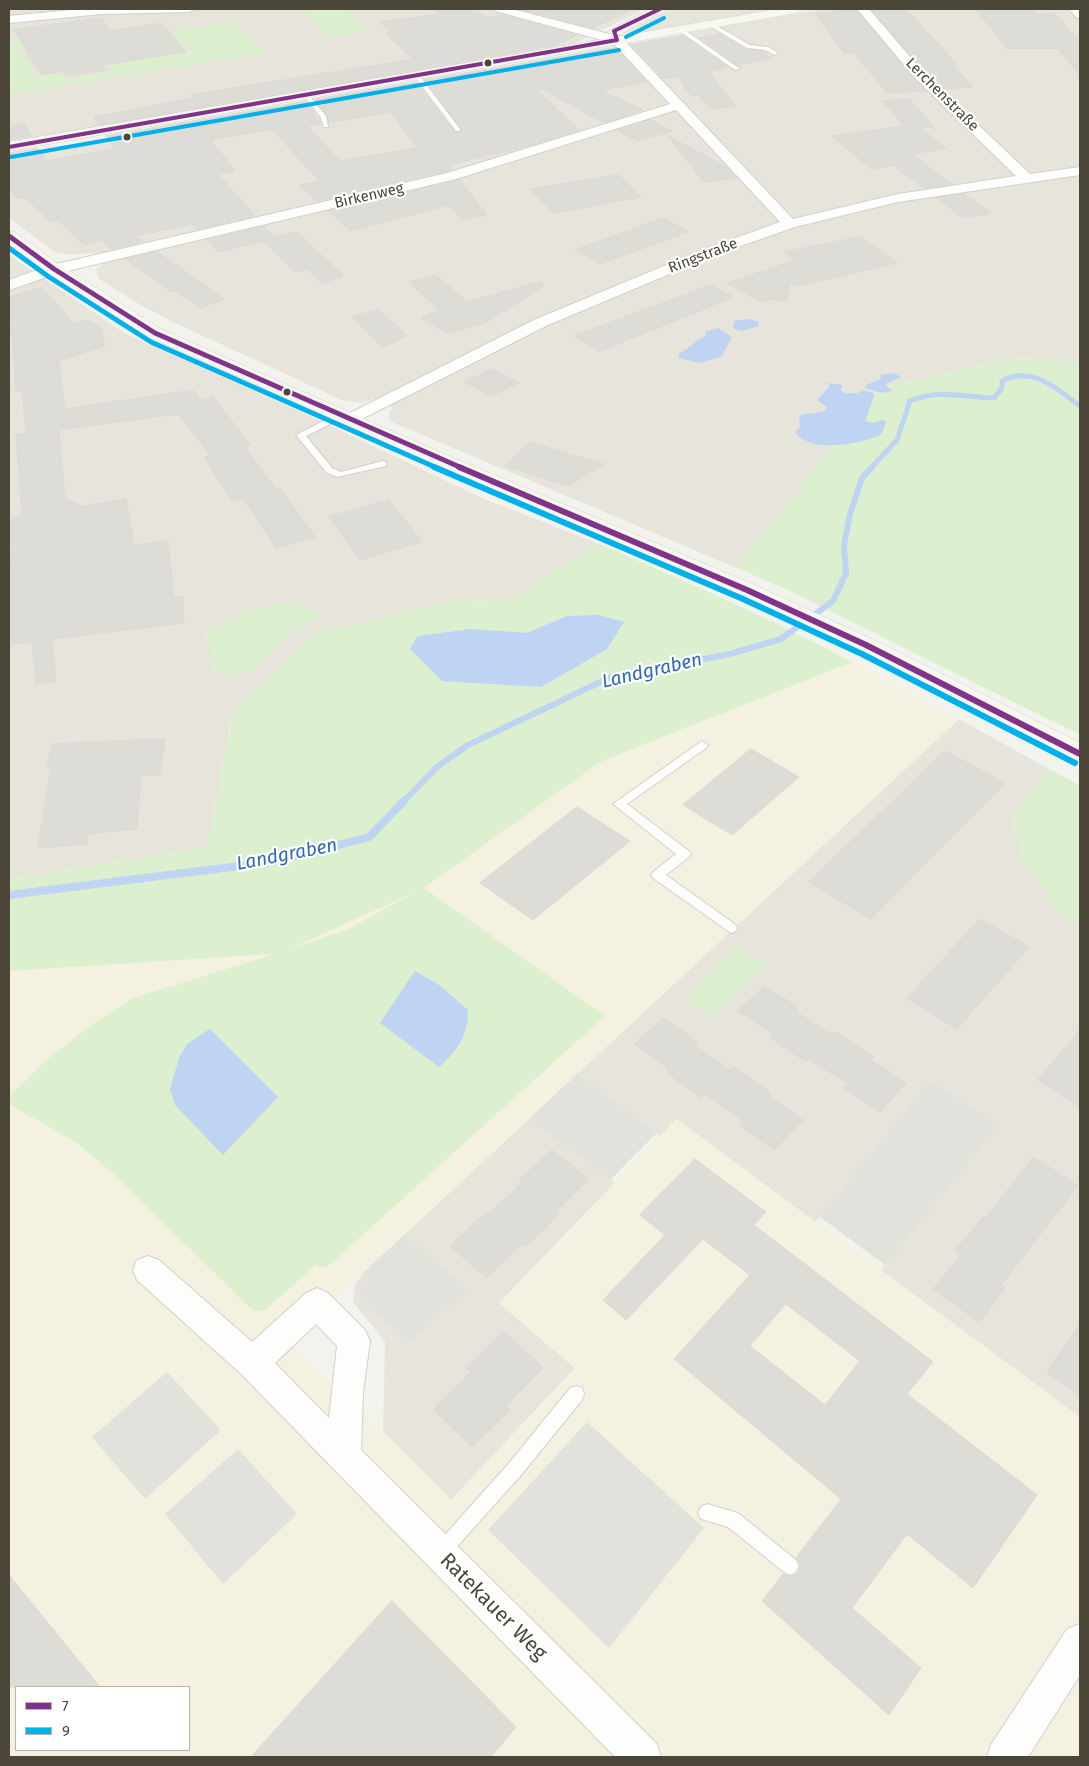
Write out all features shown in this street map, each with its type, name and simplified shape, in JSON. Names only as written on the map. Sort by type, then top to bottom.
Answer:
[{"type":"street","points":[[9,20],[94,10],[189,9]]},
{"type":"street","points":[[498,9],[617,40]]},
{"type":"street","points":[[660,9],[614,31],[617,40],[790,224]]},
{"type":"street","points":[[9,147],[797,9]]},
{"type":"street","name":"Lerchenstraße","points":[[863,9],[920,76],[1026,178]]},
{"type":"street","points":[[1075,9],[1080,15]]},
{"type":"street","name":"Birkenweg","points":[[9,285],[54,269],[451,176],[679,105]]},
{"type":"street","name":"Ringstraße","points":[[346,417],[542,322],[710,252],[790,224],[898,198],[1080,171]]},
{"type":"street","points":[[9,236],[54,269],[155,333],[568,515],[747,590],[866,645],[1080,754]]},
{"type":"street","name":"Ratekauer Weg","points":[[148,1270],[252,1363],[642,1757]]},
{"type":"street","points":[[252,1363],[317,1303],[354,1341],[347,1392],[344,1457]]},
{"type":"street","points":[[1006,1757],[1080,1642]]},
{"type":"lane","points":[[710,24],[748,47],[766,48],[775,53]]},
{"type":"lane","points":[[680,29],[737,69]]},
{"type":"lane","points":[[416,76],[458,130]]},
{"type":"lane","points":[[307,96],[323,116],[326,126]]},
{"type":"lane","points":[[346,417],[301,435],[329,470],[340,475],[382,464]]},
{"type":"lane","points":[[702,745],[619,804],[685,854],[657,876],[731,928]]},
{"type":"lane","points":[[440,1553],[516,1468],[576,1394]]},
{"type":"lane","points":[[707,1513],[732,1519],[790,1566]]},
{"type":"shaded area","points":[[9,9],[646,9],[575,43],[187,113],[9,141]]},
{"type":"shaded area","points":[[670,9],[774,9],[630,34],[623,33]]},
{"type":"shaded area","points":[[821,9],[1080,9],[1080,363],[1021,357],[877,388],[737,568],[394,423],[388,417],[392,408],[374,399],[362,403],[342,400],[177,324],[142,306],[99,279],[96,269],[106,261],[95,253],[69,255],[55,252],[9,218],[9,156],[74,145],[116,141],[199,121]]},
{"type":"shaded area","points":[[9,255],[126,334],[310,416],[482,498],[599,544],[507,601],[455,600],[233,711],[207,847],[9,879]]},
{"type":"shaded area","points":[[852,662],[959,719],[288,1343],[383,1432],[451,1500],[575,1368],[499,1303],[676,1119],[1080,1417],[1080,1757],[9,1757],[9,971],[277,954],[424,888],[599,762]]},
{"type":"shaded area","points":[[959,719],[1049,769],[1012,816],[1058,911],[1080,927],[1080,1417],[881,1270],[885,1264],[820,1217],[815,1222],[677,1119],[660,1136],[656,1134],[611,1179],[615,1183],[499,1303],[575,1368],[451,1500],[383,1432],[385,1342],[353,1302],[355,1284],[364,1272]]},
{"type":"shaded area","points":[[577,1074],[656,1133],[611,1179],[529,1119]]},
{"type":"shaded area","points":[[930,1081],[999,1125],[885,1265],[820,1217]]},
{"type":"shaded area","points":[[404,1235],[468,1289],[409,1342],[357,1296],[372,1281],[364,1272]]},
{"type":"shaded area","points":[[167,1372],[221,1430],[145,1499],[92,1437]]},
{"type":"shaded area","points":[[587,1422],[704,1528],[609,1648],[488,1530]]},
{"type":"shaded area","points":[[238,1449],[297,1514],[223,1584],[165,1514]]},
{"type":"green space","points":[[302,9],[345,9],[369,31],[332,37],[306,15],[308,14]]},
{"type":"green space","points":[[234,21],[265,53],[14,94],[9,85],[9,42],[25,39],[29,45],[18,48],[38,77],[60,73],[65,79],[112,71],[108,65],[192,51],[185,42],[172,44],[161,32]]},
{"type":"green space","points":[[1021,357],[1080,363],[1080,735],[788,590],[737,568],[877,388]]},
{"type":"green space","points":[[599,544],[759,615],[852,662],[600,762],[424,888],[605,1016],[326,1268],[316,1265],[264,1311],[253,1311],[115,1175],[77,1143],[9,1104],[9,1096],[49,1058],[90,1026],[131,999],[274,954],[9,971],[9,879],[207,847],[233,711],[318,632],[455,600],[507,601]],"holes":[[[415,892],[349,929],[285,951]]]},
{"type":"green space","points":[[295,600],[321,617],[286,635],[261,663],[244,675],[214,672],[206,632],[253,609]]},
{"type":"green space","points":[[1049,769],[1080,785],[1080,927],[1058,911],[1020,857],[1012,816]]},
{"type":"green space","points":[[739,947],[767,964],[713,1017],[686,999]]},
{"type":"water","points":[[750,319],[758,322],[759,326],[741,331],[733,328],[734,321]]},
{"type":"water","points":[[718,328],[730,335],[731,339],[721,357],[700,363],[679,358],[679,353],[706,336],[705,332]]},
{"type":"water","points":[[894,373],[901,377],[885,385],[893,391],[882,393],[865,388],[866,385],[881,379],[880,375]]},
{"type":"water","points":[[827,383],[842,385],[841,390],[844,393],[858,393],[863,390],[875,394],[865,421],[873,423],[883,420],[886,422],[881,435],[849,444],[824,445],[803,439],[795,432],[800,427],[799,418],[801,415],[825,411],[827,407],[817,400],[830,386]]},
{"type":"water","points":[[598,615],[624,622],[607,649],[541,687],[442,681],[410,649],[417,636],[471,629],[527,633],[567,616]]},
{"type":"water","points":[[415,971],[439,985],[468,1010],[468,1019],[461,1042],[452,1055],[439,1067],[380,1023]]},
{"type":"water","points":[[210,1029],[278,1097],[223,1155],[175,1105],[170,1089],[179,1058],[187,1044]]},
{"type":"building","points":[[433,9],[474,9],[485,17],[502,15],[577,35],[556,45],[99,125],[94,117],[193,98],[190,95],[413,59],[386,33],[391,32],[380,22],[439,14]]},
{"type":"building","points":[[634,9],[593,28],[523,10]]},
{"type":"building","points":[[855,9],[925,91],[887,93],[854,53],[844,53],[816,14]]},
{"type":"building","points":[[871,9],[906,9],[957,64],[952,64],[973,87],[944,89],[925,72]]},
{"type":"building","points":[[976,9],[1036,9],[1037,14],[1055,13],[1080,42],[1080,75],[1058,49],[1008,49]]},
{"type":"building","points":[[101,18],[111,31],[162,23],[186,52],[102,65],[106,70],[66,76],[63,71],[42,75],[14,30]]},
{"type":"building","points":[[720,34],[746,50],[761,51],[772,58],[738,65],[700,38]]},
{"type":"building","points":[[683,36],[727,67],[709,72],[735,106],[711,109],[697,95],[692,97],[678,77],[664,79],[632,45]]},
{"type":"building","points":[[615,48],[647,82],[601,90],[643,110],[604,123],[540,88],[538,91],[579,130],[532,145],[448,165],[452,170],[317,201],[299,185],[319,181],[272,129],[211,140],[235,171],[218,174],[255,216],[198,229],[193,224],[134,236],[143,242],[112,249],[99,240],[84,245],[59,221],[52,223],[25,197],[18,199],[9,190],[9,153],[38,148],[46,161],[114,149],[106,136],[306,101],[321,124],[307,126],[340,161],[417,148],[390,112],[329,123],[327,115],[315,99],[416,82],[455,132],[460,133],[461,128],[425,80]]},
{"type":"building","points":[[909,99],[934,127],[921,128],[946,149],[911,154],[952,184],[924,188],[897,168],[898,165],[871,169],[832,136],[904,126],[883,101]]},
{"type":"building","points":[[651,120],[672,131],[637,141],[618,130]]},
{"type":"building","points":[[24,124],[31,136],[9,140],[9,127]]},
{"type":"building","points":[[668,136],[727,167],[736,178],[704,182]]},
{"type":"building","points":[[619,175],[641,197],[554,213],[530,189]]},
{"type":"building","points":[[460,180],[487,215],[462,220],[449,205],[351,231],[328,211]]},
{"type":"building","points":[[965,194],[991,213],[963,218],[937,198]]},
{"type":"building","points":[[664,218],[688,232],[600,264],[575,250]]},
{"type":"building","points":[[264,226],[274,237],[297,232],[343,275],[323,284],[307,269],[295,272],[264,241],[218,252],[208,240]]},
{"type":"building","points":[[860,237],[897,263],[799,286],[790,283],[787,301],[771,299],[762,302],[727,283],[796,260],[785,252]]},
{"type":"building","points":[[157,252],[224,299],[200,308],[175,291],[171,292],[126,259]]},
{"type":"building","points":[[436,275],[467,302],[541,281],[544,286],[485,323],[448,333],[421,318],[439,310],[409,282]]},
{"type":"building","points":[[711,285],[734,297],[600,351],[574,336]]},
{"type":"building","points":[[42,288],[75,324],[87,320],[101,327],[105,346],[59,361],[65,409],[193,390],[200,400],[213,396],[250,445],[245,446],[275,489],[280,488],[315,537],[276,548],[243,498],[232,501],[204,457],[210,455],[178,414],[59,430],[65,499],[82,506],[126,499],[134,545],[168,541],[174,597],[183,596],[184,623],[52,639],[56,681],[36,684],[32,642],[9,644],[9,562],[12,561],[9,518],[22,516],[16,434],[26,433],[22,390],[16,391],[9,297]]},
{"type":"building","points":[[379,310],[407,336],[383,347],[352,317]]},
{"type":"building","points":[[492,369],[519,383],[491,396],[465,382]]},
{"type":"building","points":[[529,442],[604,464],[568,486],[505,466]]},
{"type":"building","points":[[389,500],[422,542],[360,560],[329,517]]},
{"type":"building","points":[[165,739],[160,775],[141,776],[137,829],[88,834],[87,844],[38,848],[51,767],[47,767],[52,744]]},
{"type":"building","points":[[751,749],[799,777],[732,835],[683,805]]},
{"type":"building","points":[[945,751],[1005,783],[871,919],[809,882]]},
{"type":"building","points":[[577,807],[630,841],[533,920],[480,883]]},
{"type":"building","points":[[980,919],[1029,947],[957,1029],[907,998]]},
{"type":"building","points":[[765,986],[799,1008],[795,1011],[832,1035],[835,1032],[843,1036],[874,1057],[871,1060],[906,1083],[880,1112],[844,1088],[848,1084],[809,1059],[806,1062],[769,1037],[773,1034],[738,1011]]},
{"type":"building","points":[[664,1018],[697,1042],[694,1045],[730,1070],[733,1066],[771,1093],[768,1095],[803,1120],[774,1150],[739,1125],[743,1121],[705,1094],[701,1098],[666,1072],[669,1069],[635,1044]]},
{"type":"building","points":[[1080,1030],[1080,1107],[1038,1080]]},
{"type":"building","points":[[552,1150],[589,1179],[556,1212],[559,1214],[547,1227],[525,1247],[522,1244],[487,1278],[450,1246],[486,1212],[488,1215],[522,1183],[519,1181]]},
{"type":"building","points":[[1034,1157],[1078,1186],[1001,1285],[1005,1288],[979,1322],[933,1289],[960,1256],[955,1251],[983,1217],[985,1218]]},
{"type":"building","points":[[695,1159],[766,1212],[754,1225],[933,1362],[907,1394],[1037,1495],[973,1588],[907,1534],[852,1608],[921,1668],[889,1715],[762,1601],[783,1574],[791,1577],[798,1573],[801,1565],[796,1558],[841,1499],[674,1359],[750,1275],[703,1239],[626,1320],[603,1300],[665,1235],[640,1215]],"holes":[[[786,1304],[860,1361],[825,1405],[750,1346]]]},
{"type":"building","points":[[1080,1324],[1080,1396],[1047,1372]]},
{"type":"building","points":[[504,1331],[543,1368],[506,1406],[510,1410],[472,1447],[433,1409],[471,1372],[466,1368]]},
{"type":"building","points":[[9,1575],[99,1686],[9,1687]]},
{"type":"building","points":[[392,1601],[516,1727],[491,1757],[251,1757]]},
{"type":"waterway","name":"Landgraben","points":[[871,468],[897,440],[910,401],[920,397],[951,395],[994,398],[1002,388],[1002,381],[1024,376],[1044,381],[1080,406]]},
{"type":"waterway","name":"Landgraben","points":[[403,802],[437,767],[468,745],[611,677],[730,654],[781,639],[833,601],[846,573],[844,545],[850,514],[862,478],[872,467]]},
{"type":"waterway","name":"Landgraben","points":[[9,895],[279,861],[369,837],[404,801]]},
{"type":"transit line","name":"7","points":[[617,40],[614,31],[660,9]]},
{"type":"transit line","name":"9","points":[[626,37],[664,18]]},
{"type":"transit line","name":"7","points":[[9,147],[617,40]]},
{"type":"transit line","name":"9","points":[[11,157],[619,50]]},
{"type":"transit line","name":"7","points":[[9,236],[54,269],[155,333],[419,450],[747,590],[866,645],[1080,754]]},
{"type":"transit line","name":"9","points":[[9,248],[49,277],[151,342],[415,459],[743,599],[862,654],[1075,763]]}]
